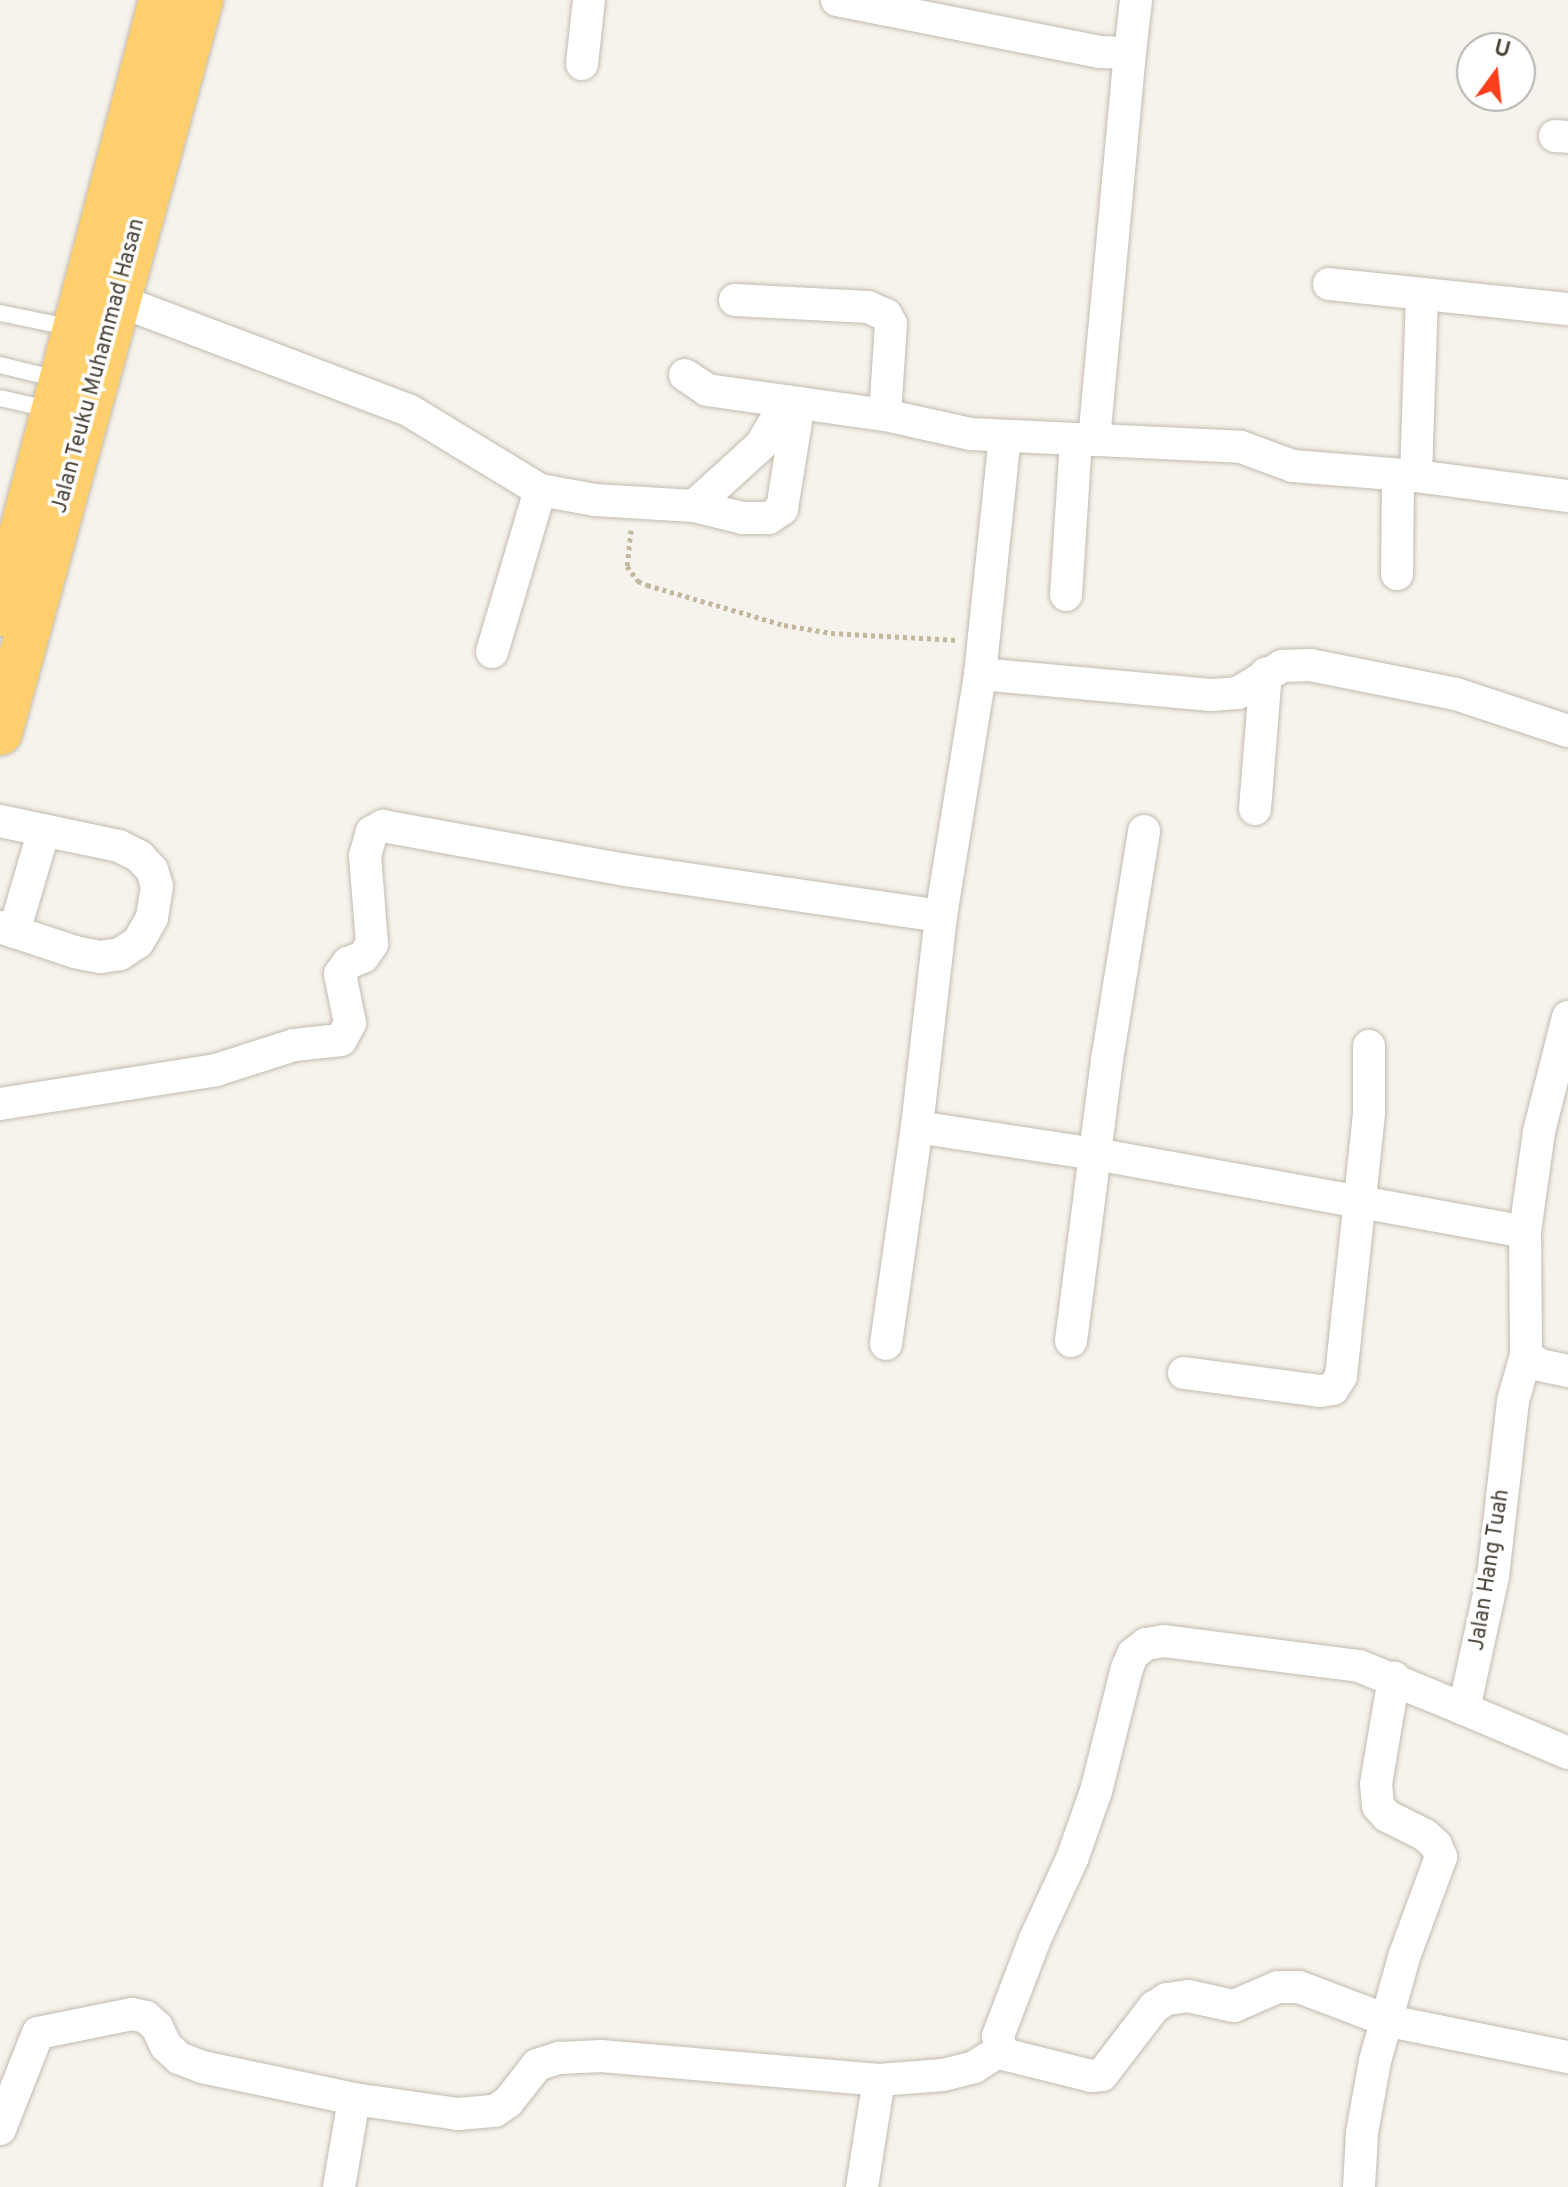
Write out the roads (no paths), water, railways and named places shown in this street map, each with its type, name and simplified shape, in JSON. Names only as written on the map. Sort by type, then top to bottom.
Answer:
[{"type":"highway","name":"Jalan Teuku Muhammad Hasan","points":[[100,322],[161,0]]},
{"type":"highway","name":"Jalan Teuku Muhammad Hasan","points":[[0,614],[100,322],[201,0]]},
{"type":"highway","name":"Jalan Teuku Muhammad Hasan","points":[[0,733],[27,537]]},
{"type":"street","points":[[582,64],[589,0]]},
{"type":"street","points":[[1066,595],[1136,0]]},
{"type":"street","points":[[857,2],[1100,52],[1130,53]]},
{"type":"street","points":[[1329,284],[1568,309]]},
{"type":"street","points":[[1397,574],[1422,294]]},
{"type":"street","points":[[735,300],[868,307],[886,315],[891,324],[885,415]]},
{"type":"street","points":[[100,322],[410,411],[540,490],[633,505],[694,506],[743,518],[769,518],[782,509],[793,402]]},
{"type":"street","points":[[685,375],[707,390],[885,415],[970,434],[1241,447],[1293,466],[1407,476],[1568,496]]},
{"type":"street","points":[[694,506],[761,445],[793,402]]},
{"type":"street","points":[[886,1344],[917,1127],[941,916],[980,674],[1005,438]]},
{"type":"street","points":[[492,652],[540,490]]},
{"type":"street","points":[[980,674],[1211,695],[1238,693],[1266,673],[1294,664],[1361,672],[1456,694],[1568,731]]},
{"type":"street","points":[[1255,809],[1266,673]]},
{"type":"street","points":[[0,821],[44,830],[119,846],[139,856],[152,870],[157,886],[152,918],[138,942],[120,954],[100,957],[7,930],[44,830]]},
{"type":"street","points":[[0,1104],[216,1070],[294,1045],[341,1040],[350,1023],[340,974],[348,963],[363,957],[372,944],[365,856],[372,832],[383,826],[625,870],[941,916]]},
{"type":"street","points":[[1071,1341],[1107,1060],[1144,831]]},
{"type":"street","name":"Jalan Hang Tuah","points":[[1464,1709],[1493,1576],[1513,1401],[1526,1355],[1525,1232],[1539,1132],[1568,1017]]},
{"type":"street","points":[[1184,1373],[1320,1391],[1333,1389],[1341,1376],[1369,1113],[1369,1046]]},
{"type":"street","points":[[917,1127],[1096,1154],[1525,1232]]},
{"type":"street","points":[[1526,1355],[1540,1365],[1568,1371]]},
{"type":"street","points":[[1568,1753],[1359,1666],[1316,1658],[1165,1641],[1146,1644],[1133,1654],[1096,1791],[1072,1859],[1035,1939],[998,2036],[1001,2050],[1007,2055],[1065,2070],[1102,2075],[1160,2002],[1188,1996],[1234,2006],[1278,1987],[1299,1987],[1389,2021],[1568,2057]]},
{"type":"street","points":[[1359,2187],[1362,2133],[1372,2076],[1404,1957],[1441,1857],[1436,1845],[1425,1835],[1387,1816],[1378,1806],[1376,1784],[1394,1678]]},
{"type":"street","points":[[0,2129],[38,2033],[132,2014],[146,2017],[157,2027],[166,2046],[179,2058],[202,2067],[354,2099],[458,2114],[495,2111],[508,2102],[537,2065],[559,2058],[601,2056],[879,2080],[943,2075],[974,2067],[1001,2050]]},
{"type":"street","points":[[862,2187],[879,2080]]},
{"type":"street","points":[[339,2187],[354,2099]]},
{"type":"lane","points":[[0,313],[100,322]]},
{"type":"lane","points":[[0,365],[73,400]]},
{"type":"lane","points":[[0,398],[73,400]]}]
